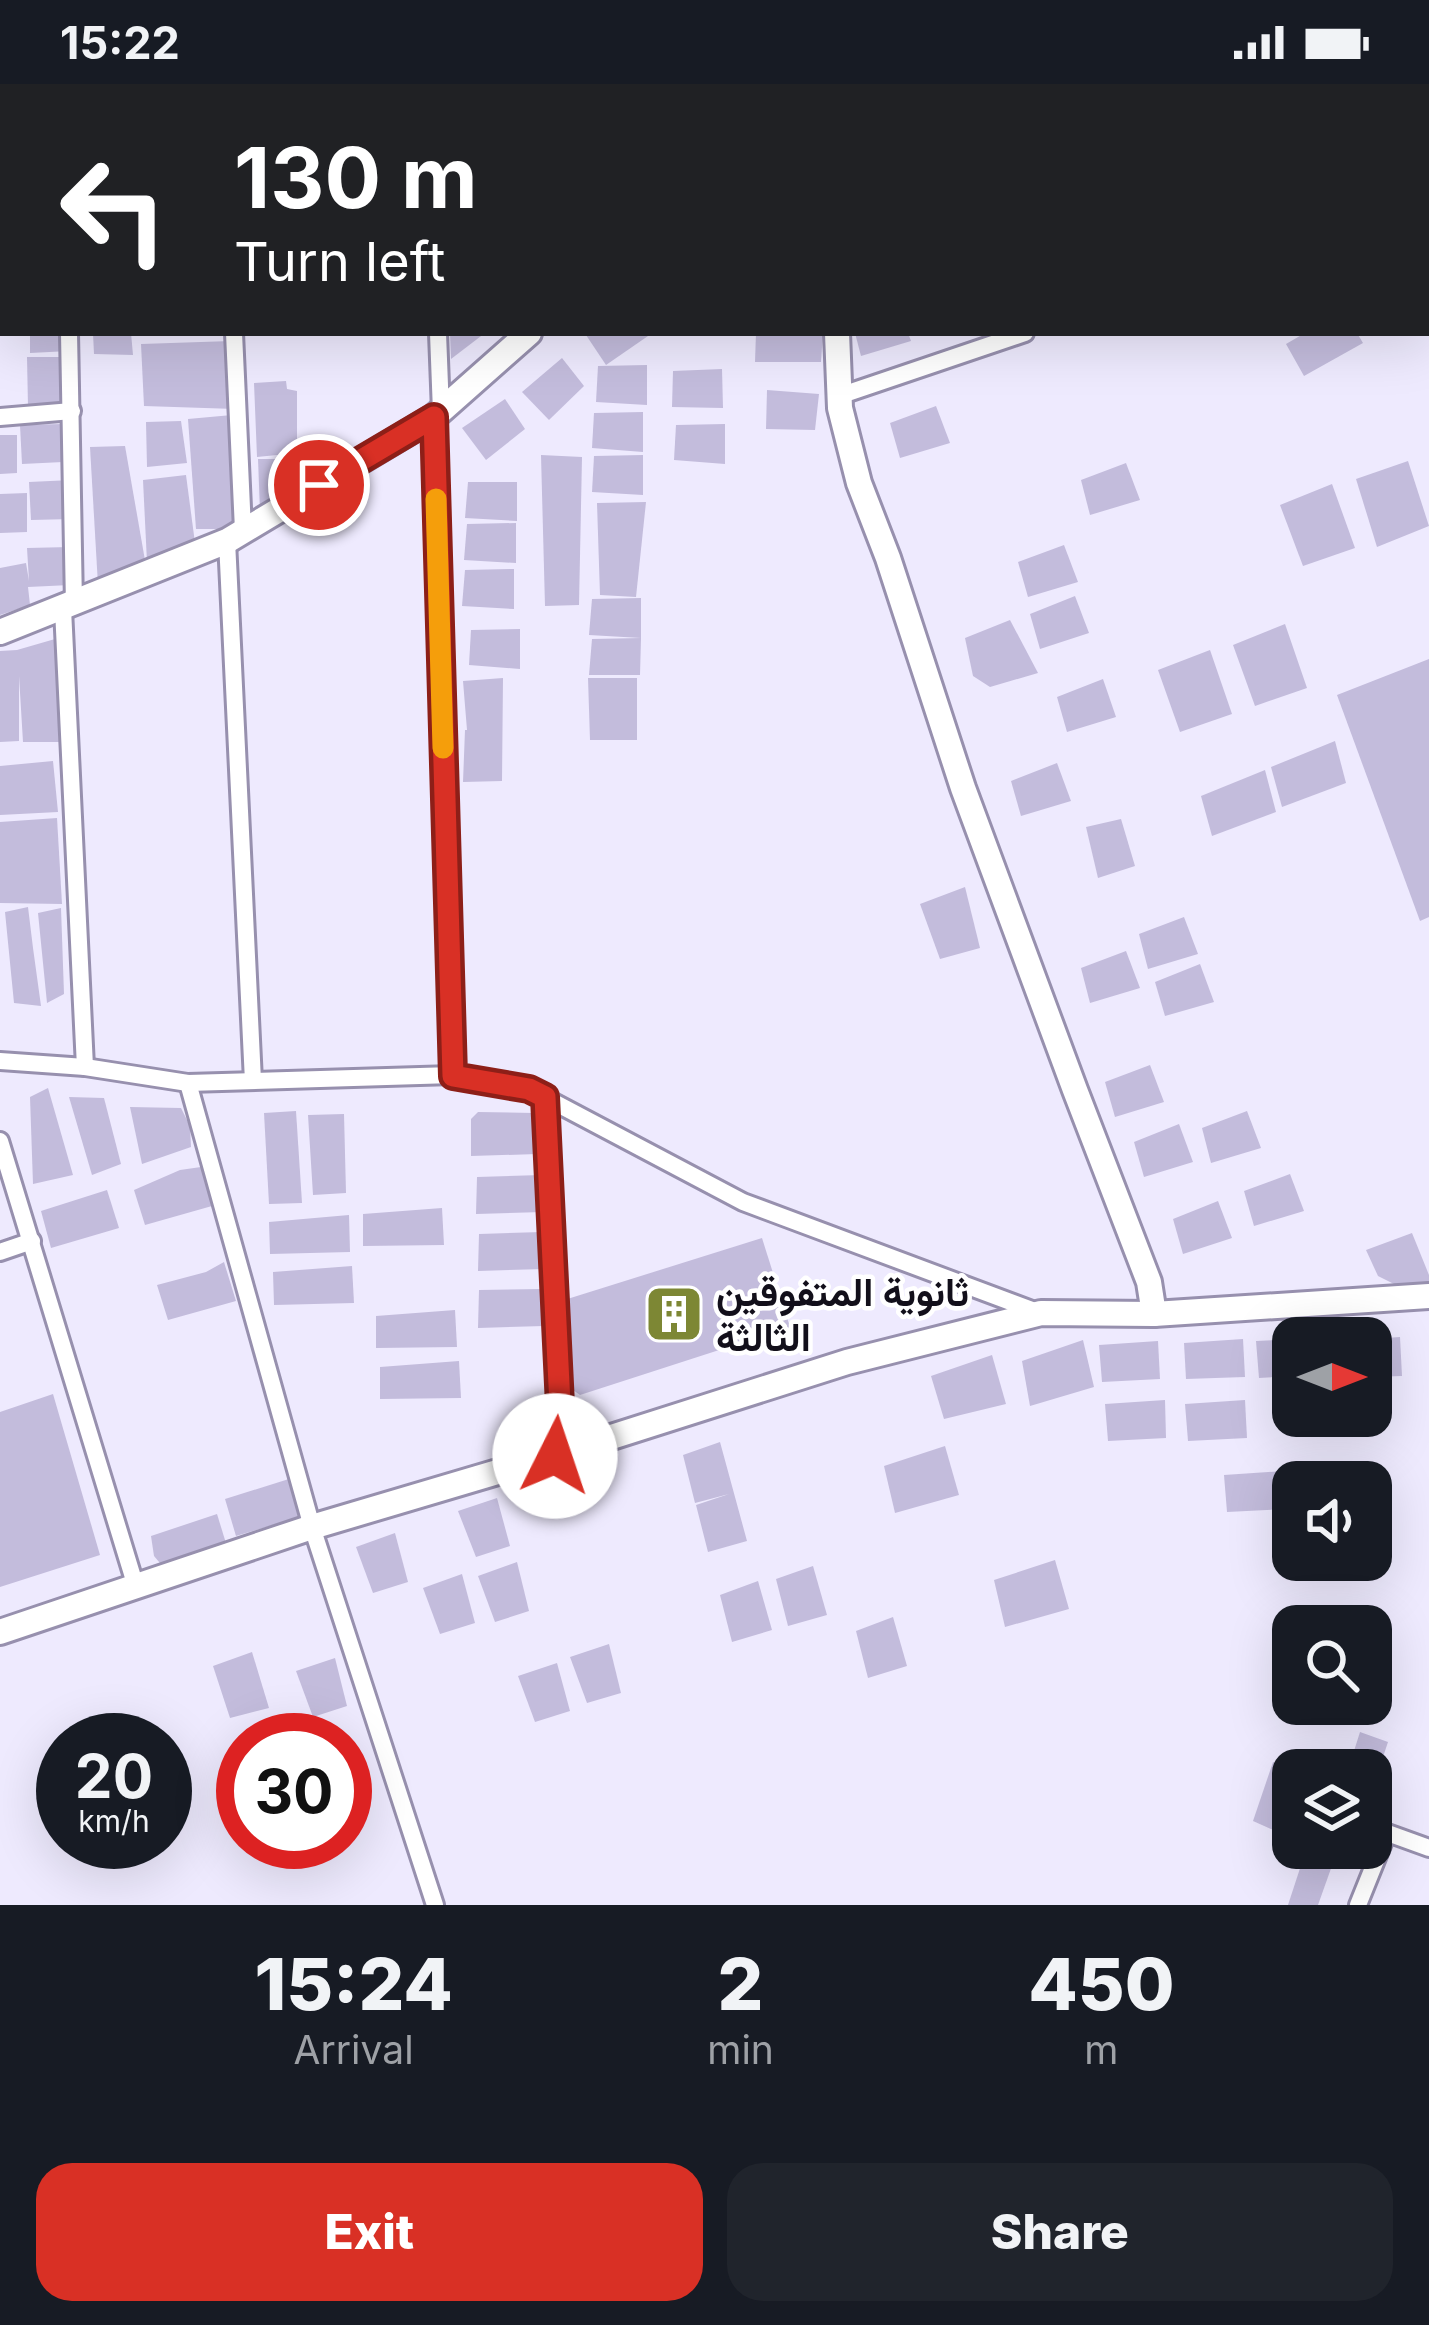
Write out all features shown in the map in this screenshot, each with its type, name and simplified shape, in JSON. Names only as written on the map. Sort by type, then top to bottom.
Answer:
[{"type":"street","points":[[69,336],[69,607],[85,1067]]},
{"type":"street","points":[[234,336],[235,536],[253,1082]]},
{"type":"street","points":[[438,336],[453,1076]]},
{"type":"street","points":[[0,632],[235,536],[437,415],[526,336]]},
{"type":"street","points":[[837,336],[839,396],[859,483],[963,788],[1149,1282],[1154,1315]]},
{"type":"street","points":[[839,396],[1016,336]]},
{"type":"street","points":[[0,417],[72,411]]},
{"type":"street","points":[[0,1060],[188,1083],[453,1076],[529,1089],[742,1202],[1041,1313]]},
{"type":"street","points":[[188,1083],[312,1527],[435,1905]]},
{"type":"street","points":[[545,1097],[560,1405],[555,1456]]},
{"type":"street","points":[[0,1141],[136,1587]]},
{"type":"street","points":[[0,1252],[32,1241]]},
{"type":"street","points":[[0,1632],[312,1527],[555,1456],[847,1361],[1041,1313],[1154,1315],[1429,1296]]},
{"type":"street","points":[[560,1405],[602,1440]]},
{"type":"street","points":[[1392,1835],[1429,1848]]},
{"type":"street","points":[[1358,1905],[1368,1869]]},
{"type":"building","points":[[30,336],[68,336],[69,351],[30,353]]},
{"type":"building","points":[[93,336],[131,336],[133,355],[94,354]]},
{"type":"building","points":[[450,336],[481,336],[451,359]]},
{"type":"building","points":[[587,336],[648,336],[606,365]]},
{"type":"building","points":[[756,336],[823,336],[821,362],[755,362]]},
{"type":"building","points":[[856,336],[909,336],[911,341],[861,356]]},
{"type":"building","points":[[1300,336],[1359,336],[1363,343],[1304,376],[1286,344]]},
{"type":"building","points":[[231,341],[235,409],[144,406],[141,344]]},
{"type":"building","points":[[27,357],[66,357],[66,406],[28,407]]},
{"type":"building","points":[[562,358],[584,386],[549,420],[522,392]]},
{"type":"building","points":[[647,365],[647,405],[596,402],[598,366]]},
{"type":"building","points":[[722,369],[723,408],[672,407],[673,371]]},
{"type":"building","points":[[286,381],[287,389],[297,391],[297,453],[257,457],[254,383]]},
{"type":"building","points":[[767,390],[819,394],[815,430],[766,429]]},
{"type":"building","points":[[505,399],[525,429],[486,460],[462,428]]},
{"type":"building","points":[[936,406],[950,443],[900,458],[890,423]]},
{"type":"building","points":[[643,412],[643,452],[592,448],[594,413]]},
{"type":"building","points":[[232,415],[240,529],[196,529],[188,419]]},
{"type":"building","points":[[181,421],[187,463],[147,467],[146,422]]},
{"type":"building","points":[[63,424],[63,462],[22,464],[20,425]]},
{"type":"building","points":[[725,424],[725,464],[674,460],[676,425]]},
{"type":"building","points":[[0,435],[17,435],[17,473],[0,474]]},
{"type":"building","points":[[125,446],[146,566],[98,585],[90,447]]},
{"type":"building","points":[[541,455],[582,457],[579,605],[545,606]]},
{"type":"building","points":[[643,455],[643,495],[592,492],[594,456]]},
{"type":"building","points":[[258,459],[304,459],[304,484],[260,511]]},
{"type":"building","points":[[1408,461],[1429,526],[1377,547],[1356,479]]},
{"type":"building","points":[[1126,463],[1140,500],[1090,515],[1081,480]]},
{"type":"building","points":[[186,475],[195,543],[147,562],[143,480]]},
{"type":"building","points":[[72,480],[72,519],[31,520],[29,482]]},
{"type":"building","points":[[468,482],[517,482],[517,521],[465,518]]},
{"type":"building","points":[[1332,484],[1355,548],[1303,566],[1280,505]]},
{"type":"building","points":[[27,493],[27,532],[0,533],[0,494]]},
{"type":"building","points":[[646,502],[636,597],[600,595],[597,503]]},
{"type":"building","points":[[516,523],[516,563],[464,560],[467,524]]},
{"type":"building","points":[[1064,545],[1078,582],[1028,597],[1018,562]]},
{"type":"building","points":[[70,547],[70,585],[28,587],[30,605],[0,615],[0,568],[26,563],[29,581],[27,548]]},
{"type":"building","points":[[514,569],[514,609],[462,606],[465,570]]},
{"type":"building","points":[[1075,596],[1089,633],[1040,649],[1030,614]]},
{"type":"building","points":[[641,598],[641,638],[589,635],[592,599]]},
{"type":"building","points":[[1010,620],[1038,673],[990,687],[973,676],[965,638]]},
{"type":"building","points":[[1285,624],[1307,688],[1255,706],[1233,645]]},
{"type":"building","points":[[520,629],[520,669],[469,665],[471,630]]},
{"type":"building","points":[[641,638],[640,675],[589,675],[592,639]]},
{"type":"building","points":[[55,639],[59,742],[23,742],[19,676],[19,741],[0,742],[0,651]]},
{"type":"building","points":[[1210,650],[1232,714],[1180,732],[1158,670]]},
{"type":"building","points":[[1429,659],[1429,917],[1420,921],[1337,695]]},
{"type":"building","points":[[503,678],[502,781],[463,782],[467,730],[463,681]]},
{"type":"building","points":[[588,678],[637,678],[637,740],[590,740]]},
{"type":"building","points":[[1103,679],[1116,717],[1067,732],[1057,697]]},
{"type":"building","points":[[1335,741],[1346,783],[1282,807],[1271,767]]},
{"type":"building","points":[[53,761],[58,812],[0,815],[0,766]]},
{"type":"building","points":[[1057,763],[1071,801],[1021,816],[1011,781]]},
{"type":"building","points":[[1265,770],[1276,812],[1212,836],[1201,796]]},
{"type":"building","points":[[57,818],[62,904],[0,903],[0,822]]},
{"type":"building","points":[[1121,819],[1135,866],[1098,878],[1086,827]]},
{"type":"building","points":[[965,887],[980,948],[940,959],[920,904]]},
{"type":"building","points":[[28,907],[41,1006],[14,1003],[5,912]]},
{"type":"building","points":[[61,908],[64,994],[47,1003],[38,913]]},
{"type":"building","points":[[1184,917],[1198,954],[1148,969],[1139,934]]},
{"type":"building","points":[[1126,951],[1140,988],[1090,1003],[1081,968]]},
{"type":"building","points":[[1200,964],[1214,1002],[1165,1016],[1155,982]]},
{"type":"building","points":[[1150,1065],[1164,1102],[1115,1117],[1105,1082]]},
{"type":"building","points":[[48,1088],[73,1175],[33,1184],[30,1097]]},
{"type":"building","points":[[69,1097],[104,1098],[121,1164],[92,1175]]},
{"type":"building","points":[[130,1107],[181,1108],[190,1126],[191,1147],[142,1164]]},
{"type":"building","points":[[296,1111],[302,1203],[269,1204],[264,1113]]},
{"type":"building","points":[[1247,1111],[1261,1148],[1211,1163],[1202,1128]]},
{"type":"building","points":[[478,1112],[534,1113],[537,1154],[471,1156],[471,1119]]},
{"type":"building","points":[[344,1114],[346,1193],[313,1195],[308,1115]]},
{"type":"building","points":[[1179,1124],[1193,1162],[1144,1177],[1134,1142]]},
{"type":"building","points":[[201,1167],[212,1206],[145,1225],[134,1190],[180,1170]]},
{"type":"building","points":[[1290,1174],[1304,1211],[1254,1226],[1244,1191]]},
{"type":"building","points":[[541,1175],[543,1212],[476,1214],[477,1177]]},
{"type":"building","points":[[107,1190],[119,1228],[51,1248],[41,1211]]},
{"type":"building","points":[[1218,1201],[1232,1238],[1183,1254],[1173,1219]]},
{"type":"building","points":[[442,1208],[444,1245],[363,1246],[363,1214]]},
{"type":"building","points":[[349,1215],[350,1252],[270,1254],[269,1222]]},
{"type":"building","points":[[542,1232],[544,1269],[478,1271],[479,1234]]},
{"type":"building","points":[[1412,1233],[1429,1286],[1406,1290],[1378,1276],[1366,1250]]},
{"type":"building","name":"ثانوية المتفوقين الثالثة","points":[[762,1238],[790,1327],[580,1395],[566,1385],[561,1301]]},
{"type":"building","points":[[224,1262],[236,1301],[168,1320],[157,1285],[206,1272]]},
{"type":"building","points":[[352,1266],[354,1303],[274,1305],[273,1272]]},
{"type":"building","points":[[542,1289],[544,1326],[478,1328],[479,1290]]},
{"type":"building","points":[[455,1310],[457,1347],[376,1348],[376,1316]]},
{"type":"building","points":[[1400,1337],[1402,1376],[1392,1376],[1392,1338]]},
{"type":"building","points":[[1243,1339],[1245,1377],[1186,1379],[1184,1343]]},
{"type":"building","points":[[1083,1340],[1094,1387],[1030,1406],[1022,1361]]},
{"type":"building","points":[[1272,1340],[1272,1377],[1259,1378],[1256,1341]]},
{"type":"building","points":[[1158,1341],[1160,1379],[1102,1382],[1099,1345]]},
{"type":"building","points":[[992,1355],[1006,1404],[944,1419],[931,1376]]},
{"type":"building","points":[[459,1361],[461,1398],[380,1399],[380,1367]]},
{"type":"building","points":[[53,1394],[100,1555],[0,1587],[0,1412]]},
{"type":"building","points":[[1165,1400],[1166,1438],[1108,1441],[1105,1404]]},
{"type":"building","points":[[1245,1400],[1247,1438],[1188,1441],[1185,1404]]},
{"type":"building","points":[[720,1442],[747,1541],[708,1552],[696,1505],[729,1494],[695,1503],[683,1455]]},
{"type":"building","points":[[945,1446],[959,1495],[895,1513],[884,1466]]},
{"type":"building","points":[[1272,1472],[1272,1510],[1227,1512],[1224,1475]]},
{"type":"building","points":[[292,1478],[303,1516],[236,1536],[225,1499]]},
{"type":"building","points":[[497,1498],[510,1546],[476,1557],[458,1511]]},
{"type":"building","points":[[217,1514],[229,1553],[165,1569],[154,1556],[151,1536]]},
{"type":"building","points":[[395,1533],[408,1582],[373,1593],[356,1547]]},
{"type":"building","points":[[1055,1560],[1069,1609],[1005,1627],[994,1580]]},
{"type":"building","points":[[517,1562],[529,1611],[495,1622],[478,1576]]},
{"type":"building","points":[[813,1566],[827,1615],[788,1626],[776,1579]]},
{"type":"building","points":[[462,1574],[475,1623],[440,1634],[423,1588]]},
{"type":"building","points":[[758,1581],[772,1630],[732,1642],[720,1595]]},
{"type":"building","points":[[893,1617],[907,1666],[868,1678],[856,1631]]},
{"type":"building","points":[[609,1644],[621,1693],[587,1703],[570,1657]]},
{"type":"building","points":[[252,1652],[269,1708],[228,1713],[213,1666]]},
{"type":"building","points":[[335,1658],[347,1706],[312,1713],[296,1671]]},
{"type":"building","points":[[557,1663],[570,1711],[535,1722],[518,1676]]},
{"type":"building","points":[[1360,1732],[1388,1742],[1386,1749],[1355,1749]]},
{"type":"building","points":[[1272,1765],[1272,1829],[1253,1821]]},
{"type":"building","points":[[1300,1869],[1331,1869],[1318,1905],[1288,1905]]},
{"type":"slow traffic","points":[[436,499],[443,748]]},
{"type":"place","name":"ثانوية المتفوقين الثالثة","points":[[674,1314]]},
{"type":"route","points":[[319,485],[434,417],[453,1076],[529,1089],[545,1097],[560,1405],[555,1456]]}]
